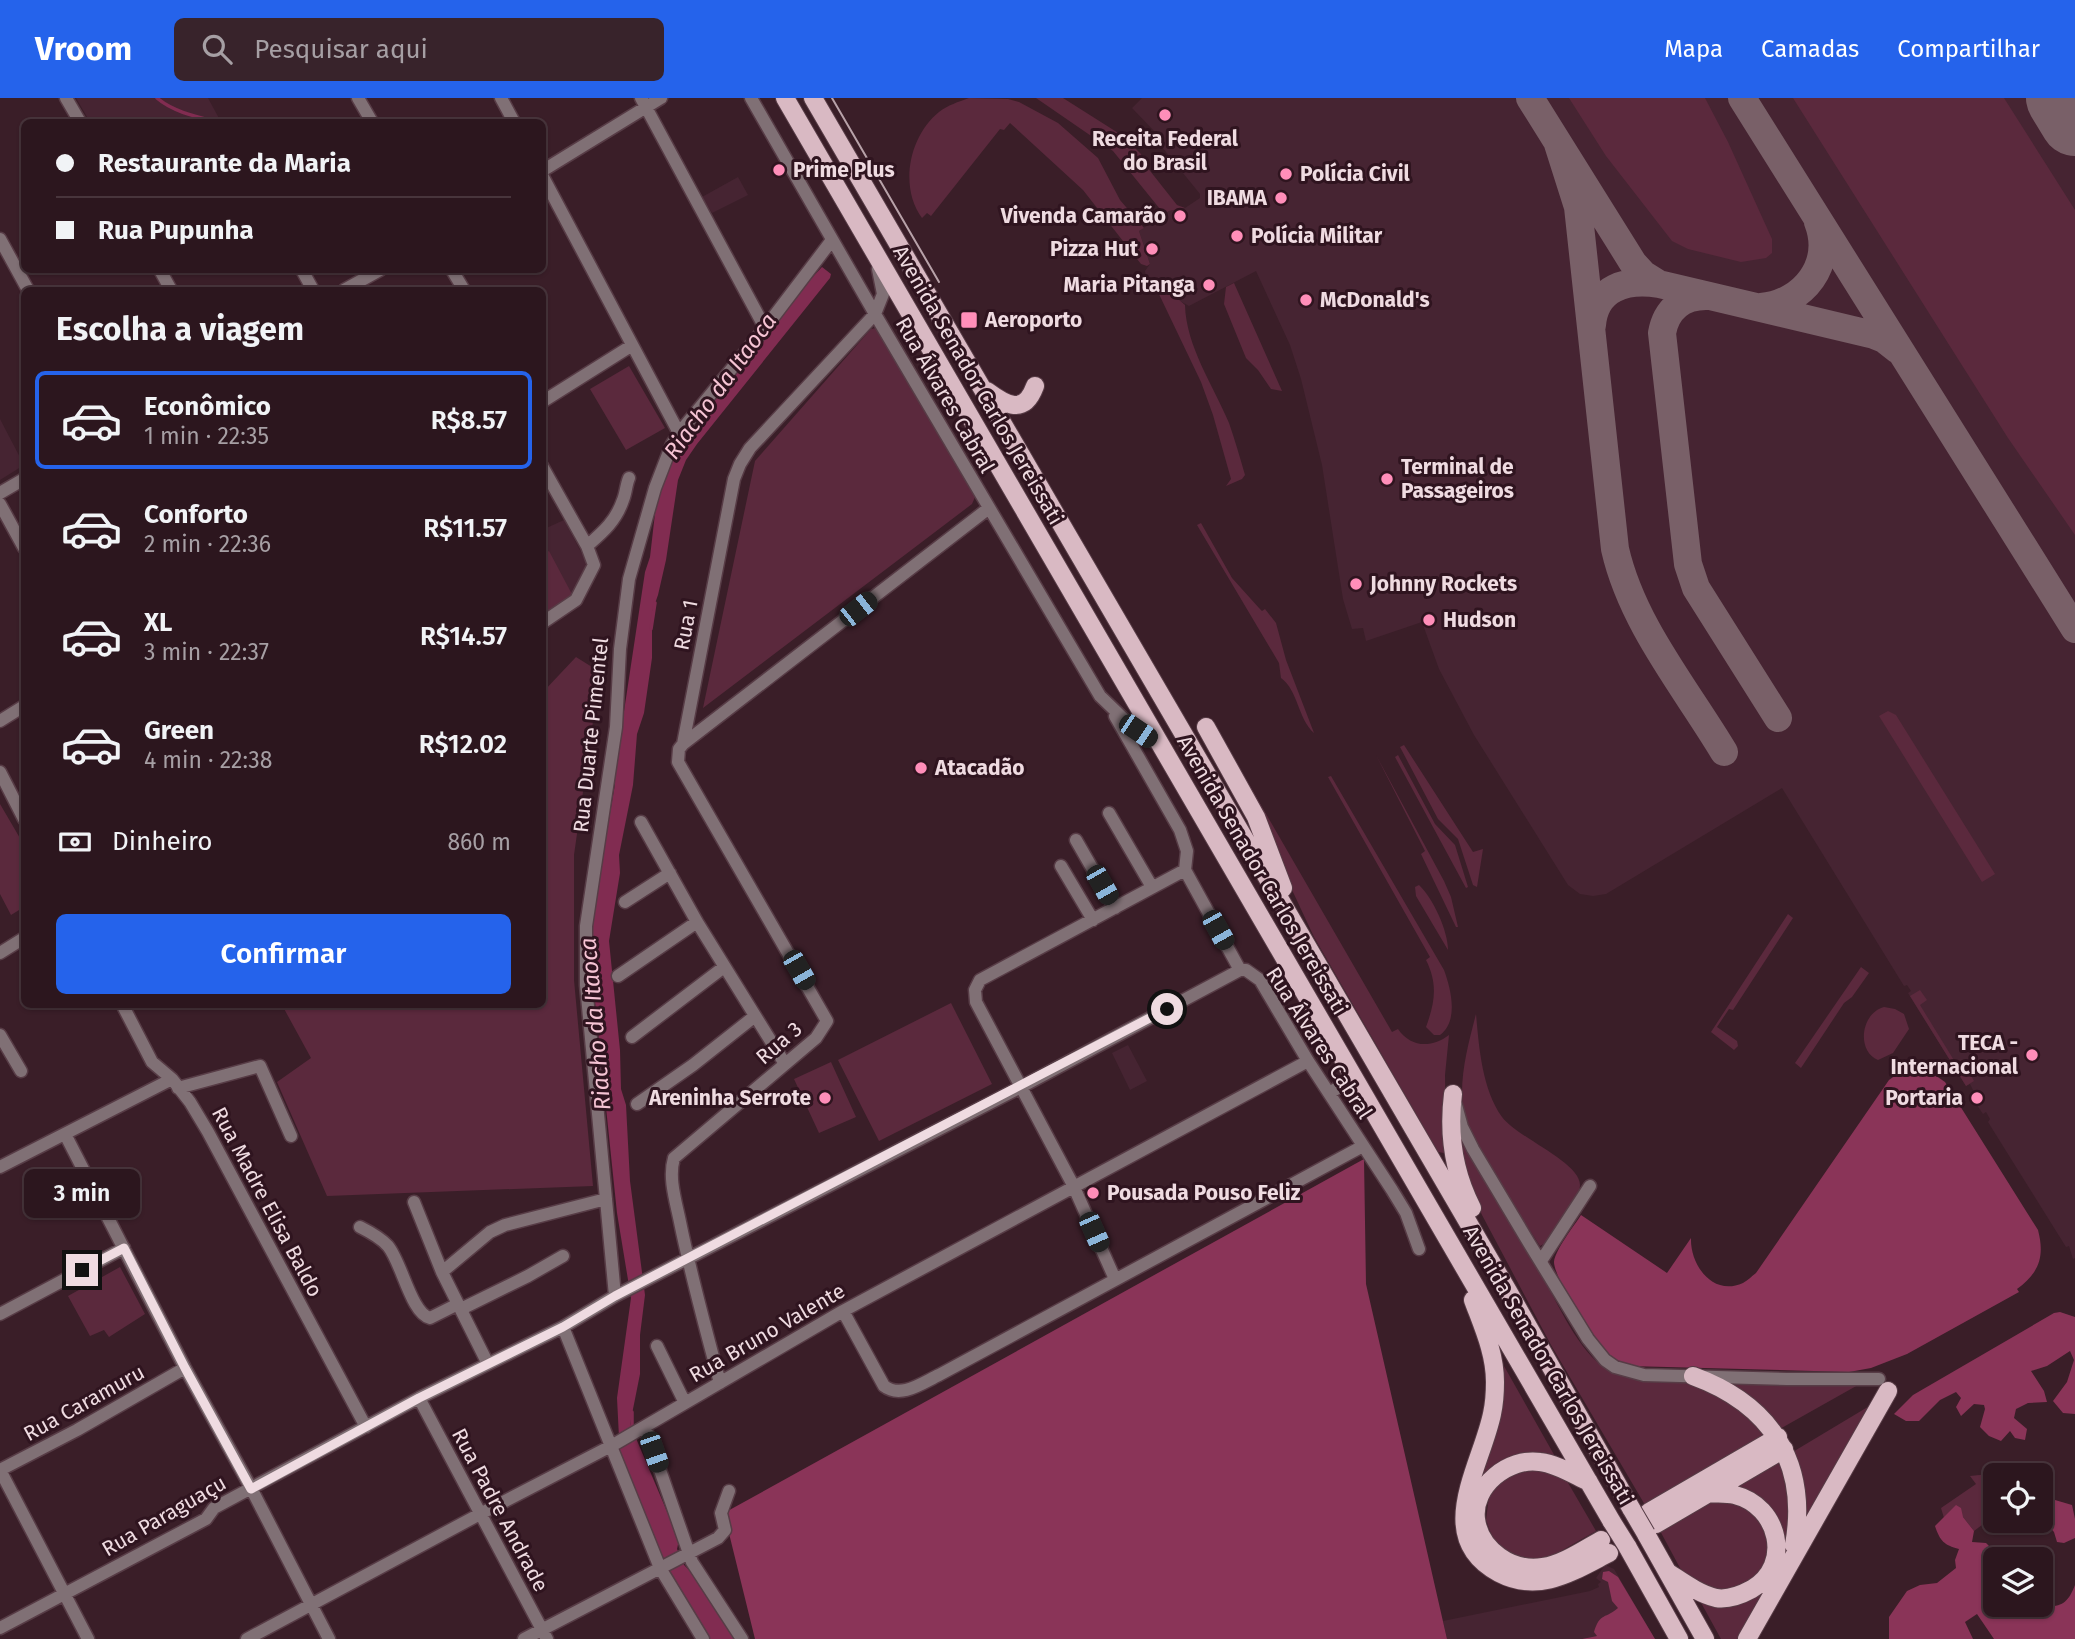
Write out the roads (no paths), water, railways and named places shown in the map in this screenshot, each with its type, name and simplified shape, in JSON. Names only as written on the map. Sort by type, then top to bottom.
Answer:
[{"type":"main road","name":"Avenida Senador Carlos Jereissati","points":[[785,98],[1679,1639]]},
{"type":"main road","name":"Avenida Senador Carlos Jereissati","points":[[813,98],[1508,1291],[1646,1520],[1668,1573],[1705,1639]]},
{"type":"main road","points":[[980,386],[1002,402],[1014,406],[1025,401],[1035,386]]},
{"type":"main road","points":[[1206,727],[1256,817],[1300,934]]},
{"type":"main road","points":[[1453,1094],[1452,1144],[1457,1174],[1487,1236],[1493,1258],[1508,1291]]},
{"type":"main road","points":[[1472,1279],[1474,1300],[1488,1338],[1495,1382],[1492,1414],[1467,1492],[1463,1514],[1466,1535],[1473,1549],[1491,1568],[1513,1580],[1531,1583],[1563,1576],[1605,1546],[1544,1567],[1529,1568],[1510,1564],[1482,1539],[1476,1517],[1484,1488],[1508,1466],[1524,1462],[1539,1462],[1589,1482]]},
{"type":"main road","points":[[1693,1376],[1716,1384],[1751,1408],[1781,1443],[1798,1494],[1798,1522],[1793,1555]]},
{"type":"main road","points":[[1746,1639],[1884,1385]]},
{"type":"main road","points":[[1646,1520],[1781,1443]]},
{"type":"main road","points":[[1646,1520],[1708,1493],[1736,1469]]},
{"type":"main road","points":[[1668,1573],[1717,1598],[1743,1594],[1770,1574],[1776,1559],[1777,1543],[1767,1517],[1751,1502],[1736,1495],[1708,1493]]},
{"type":"street","points":[[66,98],[78,119]]},
{"type":"street","points":[[358,98],[370,119]]},
{"type":"street","points":[[500,98],[512,119]]},
{"type":"street","points":[[546,170],[643,102],[662,98]]},
{"type":"street","name":"Rua Álvares Cabral","points":[[751,98],[875,314],[1180,830],[1187,851],[1185,870],[1240,970],[1246,970],[1260,980],[1308,1061],[1406,1213],[1419,1249]]},
{"type":"street","points":[[643,102],[765,328]]},
{"type":"street","points":[[546,181],[679,433]]},
{"type":"street","points":[[0,239],[26,287]]},
{"type":"street","name":"Rua Duarte Pimentel","points":[[618,1294],[606,1199],[586,985],[586,926],[616,727],[620,649],[629,579],[655,488],[671,444],[832,240]]},
{"type":"street","points":[[873,248],[883,286],[875,314]]},
{"type":"street","points":[[349,287],[375,273]]},
{"type":"street","name":"Rua 1","points":[[827,1024],[826,1016],[678,762],[734,479],[740,464],[750,449],[875,314]]},
{"type":"street","points":[[546,399],[631,346]]},
{"type":"street","points":[[546,475],[587,546],[594,565],[576,600],[546,620]]},
{"type":"street","points":[[587,546],[618,514],[629,478]]},
{"type":"street","points":[[0,493],[21,480]]},
{"type":"street","points":[[0,504],[21,542]]},
{"type":"street","points":[[682,744],[989,508]]},
{"type":"street","points":[[0,722],[21,708]]},
{"type":"street","name":"Rua Álvares Cabral","points":[[1110,708],[1160,746]]},
{"type":"street","points":[[0,772],[21,813]]},
{"type":"street","points":[[1110,813],[1152,887]]},
{"type":"street","points":[[641,822],[697,922],[785,1064]]},
{"type":"street","points":[[1076,840],[1115,908]]},
{"type":"street","points":[[1061,866],[1093,919]]},
{"type":"street","points":[[1115,1279],[1073,1185],[976,1002],[975,990],[980,980],[1185,870]]},
{"type":"street","points":[[625,902],[670,873]]},
{"type":"street","points":[[618,976],[697,922]]},
{"type":"street","points":[[0,953],[21,940]]},
{"type":"street","points":[[632,1037],[724,967]]},
{"type":"street","name":"Rua Paraguaçu","points":[[0,1628],[206,1519],[214,1508],[419,1398],[563,1327],[618,1294],[1021,1087],[1240,970]]},
{"type":"street","name":"Rua Madre Elisa Baldo","points":[[124,1008],[152,1062],[175,1083],[208,1132],[366,1427]]},
{"type":"street","points":[[637,1104],[693,1065],[755,1016]]},
{"type":"street","name":"Rua 3","points":[[688,1260],[671,1173],[674,1158],[816,1038],[827,1024]]},
{"type":"street","points":[[0,1035],[21,1071]]},
{"type":"street","name":"Rua Bruno Valente","points":[[247,1639],[612,1446],[843,1311],[1308,1061]]},
{"type":"street","points":[[0,1167],[175,1083],[260,1066],[291,1136]]},
{"type":"street","points":[[1329,1093],[1355,1078]]},
{"type":"street","points":[[1453,1094],[1462,1127],[1473,1149],[1588,1339],[1605,1360],[1615,1367],[1644,1375],[1884,1385]]},
{"type":"street","points":[[65,1134],[329,1639]]},
{"type":"street","points":[[843,1311],[884,1386],[899,1392],[939,1375],[1363,1146]]},
{"type":"street","points":[[1541,1261],[1590,1186]]},
{"type":"street","points":[[442,1272],[490,1232],[505,1225],[606,1199]]},
{"type":"street","points":[[414,1202],[442,1272],[488,1364]]},
{"type":"street","points":[[360,1227],[387,1245],[399,1265],[416,1305],[425,1317],[430,1318],[528,1276],[563,1256]]},
{"type":"street","points":[[0,1314],[124,1248]]},
{"type":"street","points":[[688,1260],[720,1383]]},
{"type":"street","points":[[563,1327],[663,1567],[703,1639]]},
{"type":"street","points":[[657,1346],[685,1403]]},
{"type":"street","name":"Rua Caramuru","points":[[0,1470],[185,1368]]},
{"type":"street","name":"Rua Padre Andrade","points":[[419,1398],[544,1634]]},
{"type":"street","points":[[643,1428],[686,1554],[743,1639]]},
{"type":"street","points":[[0,1470],[88,1639]]},
{"type":"street","points":[[524,1639],[544,1634],[718,1538],[724,1532],[721,1513],[729,1491]]},
{"type":"waterway","points":[[157,98],[178,110],[206,119]]},
{"type":"waterway","name":"Riacho da Itaoca","points":[[651,629],[655,603]]},
{"type":"waterway","name":"Riacho da Itaoca","points":[[632,1412],[632,1429]]},
{"type":"tram line","points":[[832,98],[939,282]]},
{"type":"place","name":"Receita Federal do Brasil","points":[[1165,115]]},
{"type":"place","name":"Prime Plus","points":[[779,170]]},
{"type":"place","name":"Polícia Civil","points":[[1286,174]]},
{"type":"place","name":"IBAMA","points":[[1281,198]]},
{"type":"place","name":"Vivenda Camarão","points":[[1180,216]]},
{"type":"place","name":"Polícia Militar","points":[[1237,236]]},
{"type":"place","name":"Pizza Hut","points":[[1152,249]]},
{"type":"place","name":"Maria Pitanga","points":[[1209,285]]},
{"type":"place","name":"McDonald's","points":[[1306,300]]},
{"type":"place","name":"Aeroporto","points":[[969,320]]},
{"type":"place","name":"Terminal de Passageiros","points":[[1387,479]]},
{"type":"place","name":"Johnny Rockets","points":[[1356,584]]},
{"type":"place","name":"Hudson","points":[[1429,620]]},
{"type":"place","name":"Atacadão","points":[[921,768]]},
{"type":"place","name":"TECA - Internacional","points":[[2032,1055]]},
{"type":"place","name":"Areninha Serrote","points":[[825,1098]]},
{"type":"place","name":"Portaria","points":[[1977,1098]]},
{"type":"place","name":"Pousada Pouso Feliz","points":[[1093,1193]]}]
